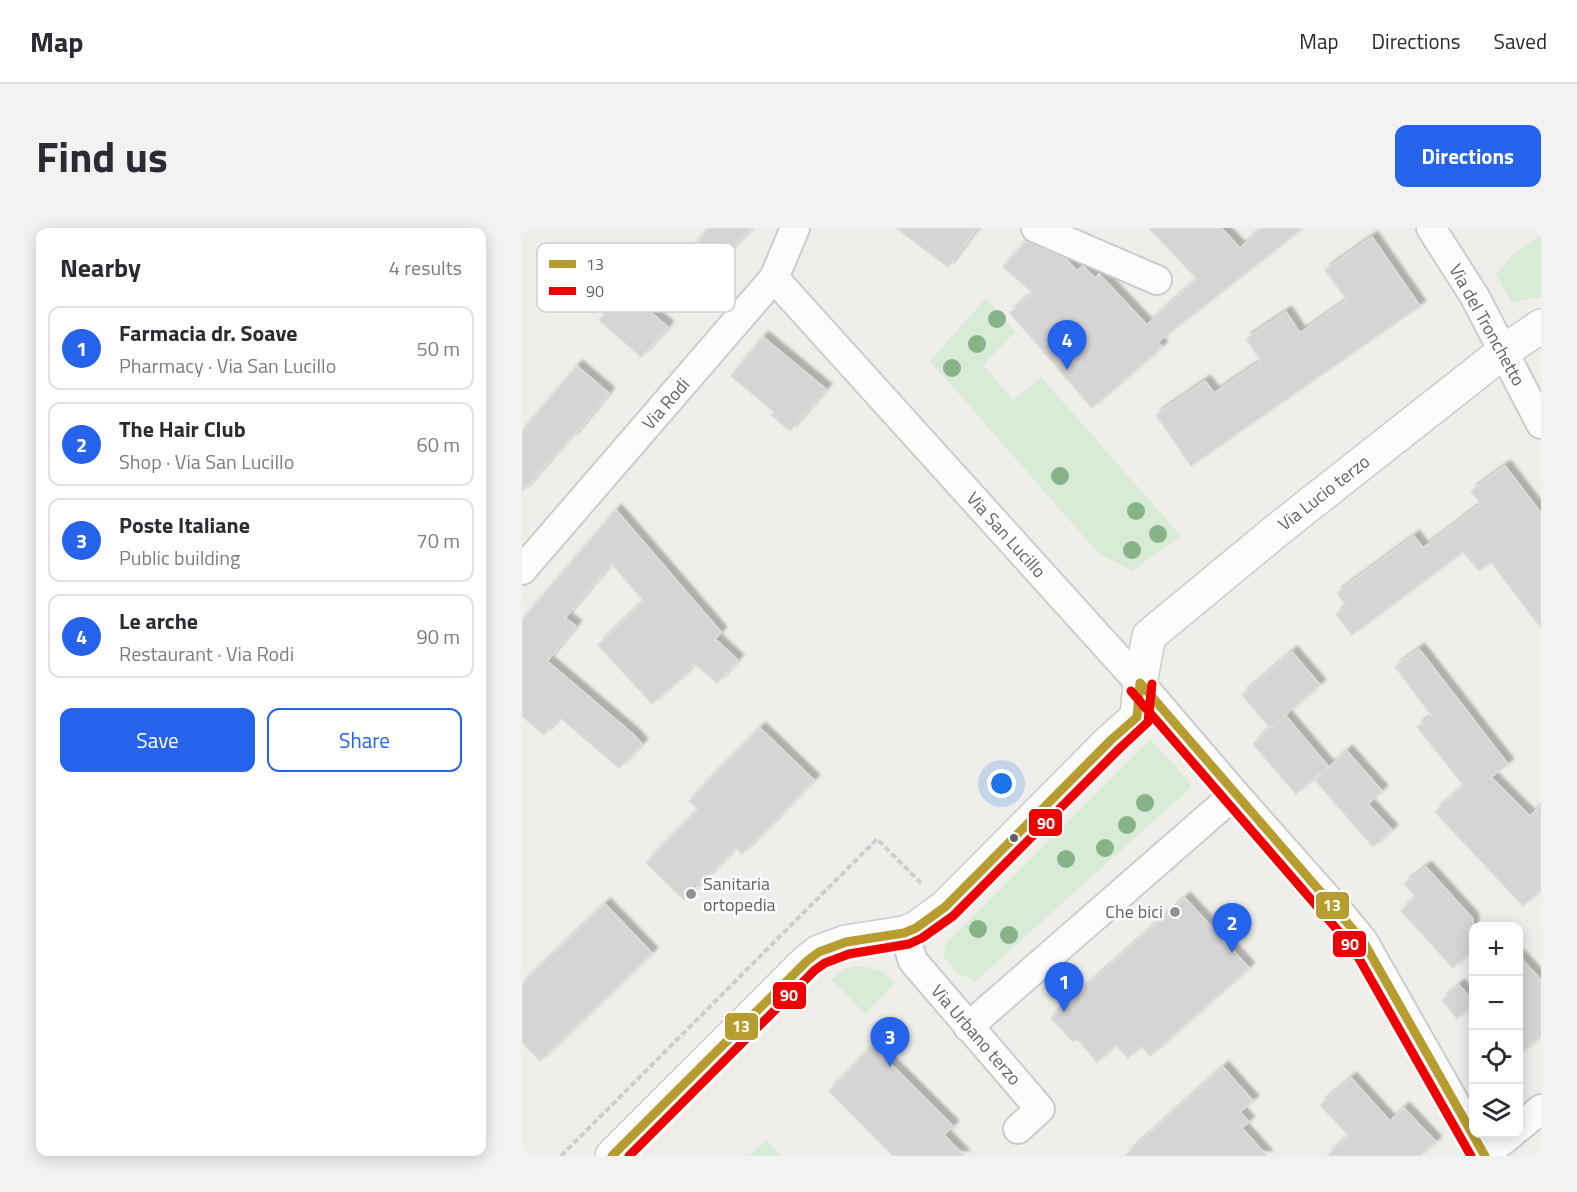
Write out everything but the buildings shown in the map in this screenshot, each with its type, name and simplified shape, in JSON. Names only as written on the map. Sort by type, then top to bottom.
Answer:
[{"type":"street","name":"Via Rodi","points":[[522,570],[774,278],[795,228]]},
{"type":"street","points":[[1036,228],[1157,280]]},
{"type":"street","name":"Via del Tronchetto","points":[[1431,228],[1475,297],[1541,424]]},
{"type":"street","name":"Via San Lucillo","points":[[774,278],[1140,683],[1363,941],[1484,1156]]},
{"type":"street","name":"Via Lucio terzo","points":[[1140,683],[1149,636],[1281,527],[1503,352],[1541,326]]},
{"type":"street","points":[[612,1156],[807,961],[819,952],[846,942],[904,933],[916,928],[945,907],[1111,740],[1137,717],[1140,683]]},
{"type":"street","points":[[968,1027],[1235,794]]},
{"type":"street","name":"Via Urbano terzo","points":[[904,933],[913,961],[1040,1109],[1018,1129]]},
{"type":"street","points":[[1523,1124],[1541,1109]]},
{"type":"street","points":[[1484,1156],[1506,1138]]},
{"type":"green space","points":[[1541,235],[1541,297],[1511,302],[1496,274],[1511,256]]},
{"type":"green space","points":[[986,298],[1015,332],[983,365],[1013,400],[1041,377],[1181,536],[1132,571],[1098,553],[930,361]]},
{"type":"green space","points":[[1150,739],[1185,777],[1191,787],[976,981],[957,973],[944,957],[945,944]]},
{"type":"green space","points":[[863,966],[881,971],[896,982],[865,1014],[831,979],[846,968]]},
{"type":"green space","points":[[766,1140],[781,1156],[749,1156]]},
{"type":"transit line","name":"13","points":[[1140,683],[1363,941],[1485,1156]]},
{"type":"transit line","name":"13","points":[[612,1156],[807,961],[819,952],[846,942],[904,933],[916,928],[945,907],[1111,740],[1137,717],[1140,683]]},
{"type":"transit line","name":"90","points":[[629,1156],[815,970],[825,963],[849,954],[909,944],[922,938],[953,916],[1148,722],[1152,684]]},
{"type":"transit line","name":"90","points":[[1131,691],[1353,948],[1471,1156]]},
{"type":"place","name":"Le arche","points":[[1067,370]]},
{"type":"place","name":"Sanitaria ortopedia","points":[[691,894]]},
{"type":"place","name":"Che bici","points":[[1175,912]]},
{"type":"place","name":"The Hair Club","points":[[1232,953]]},
{"type":"place","name":"Farmacia dr. Soave","points":[[1064,1012]]},
{"type":"place","name":"Poste Italiane","points":[[890,1067]]}]
